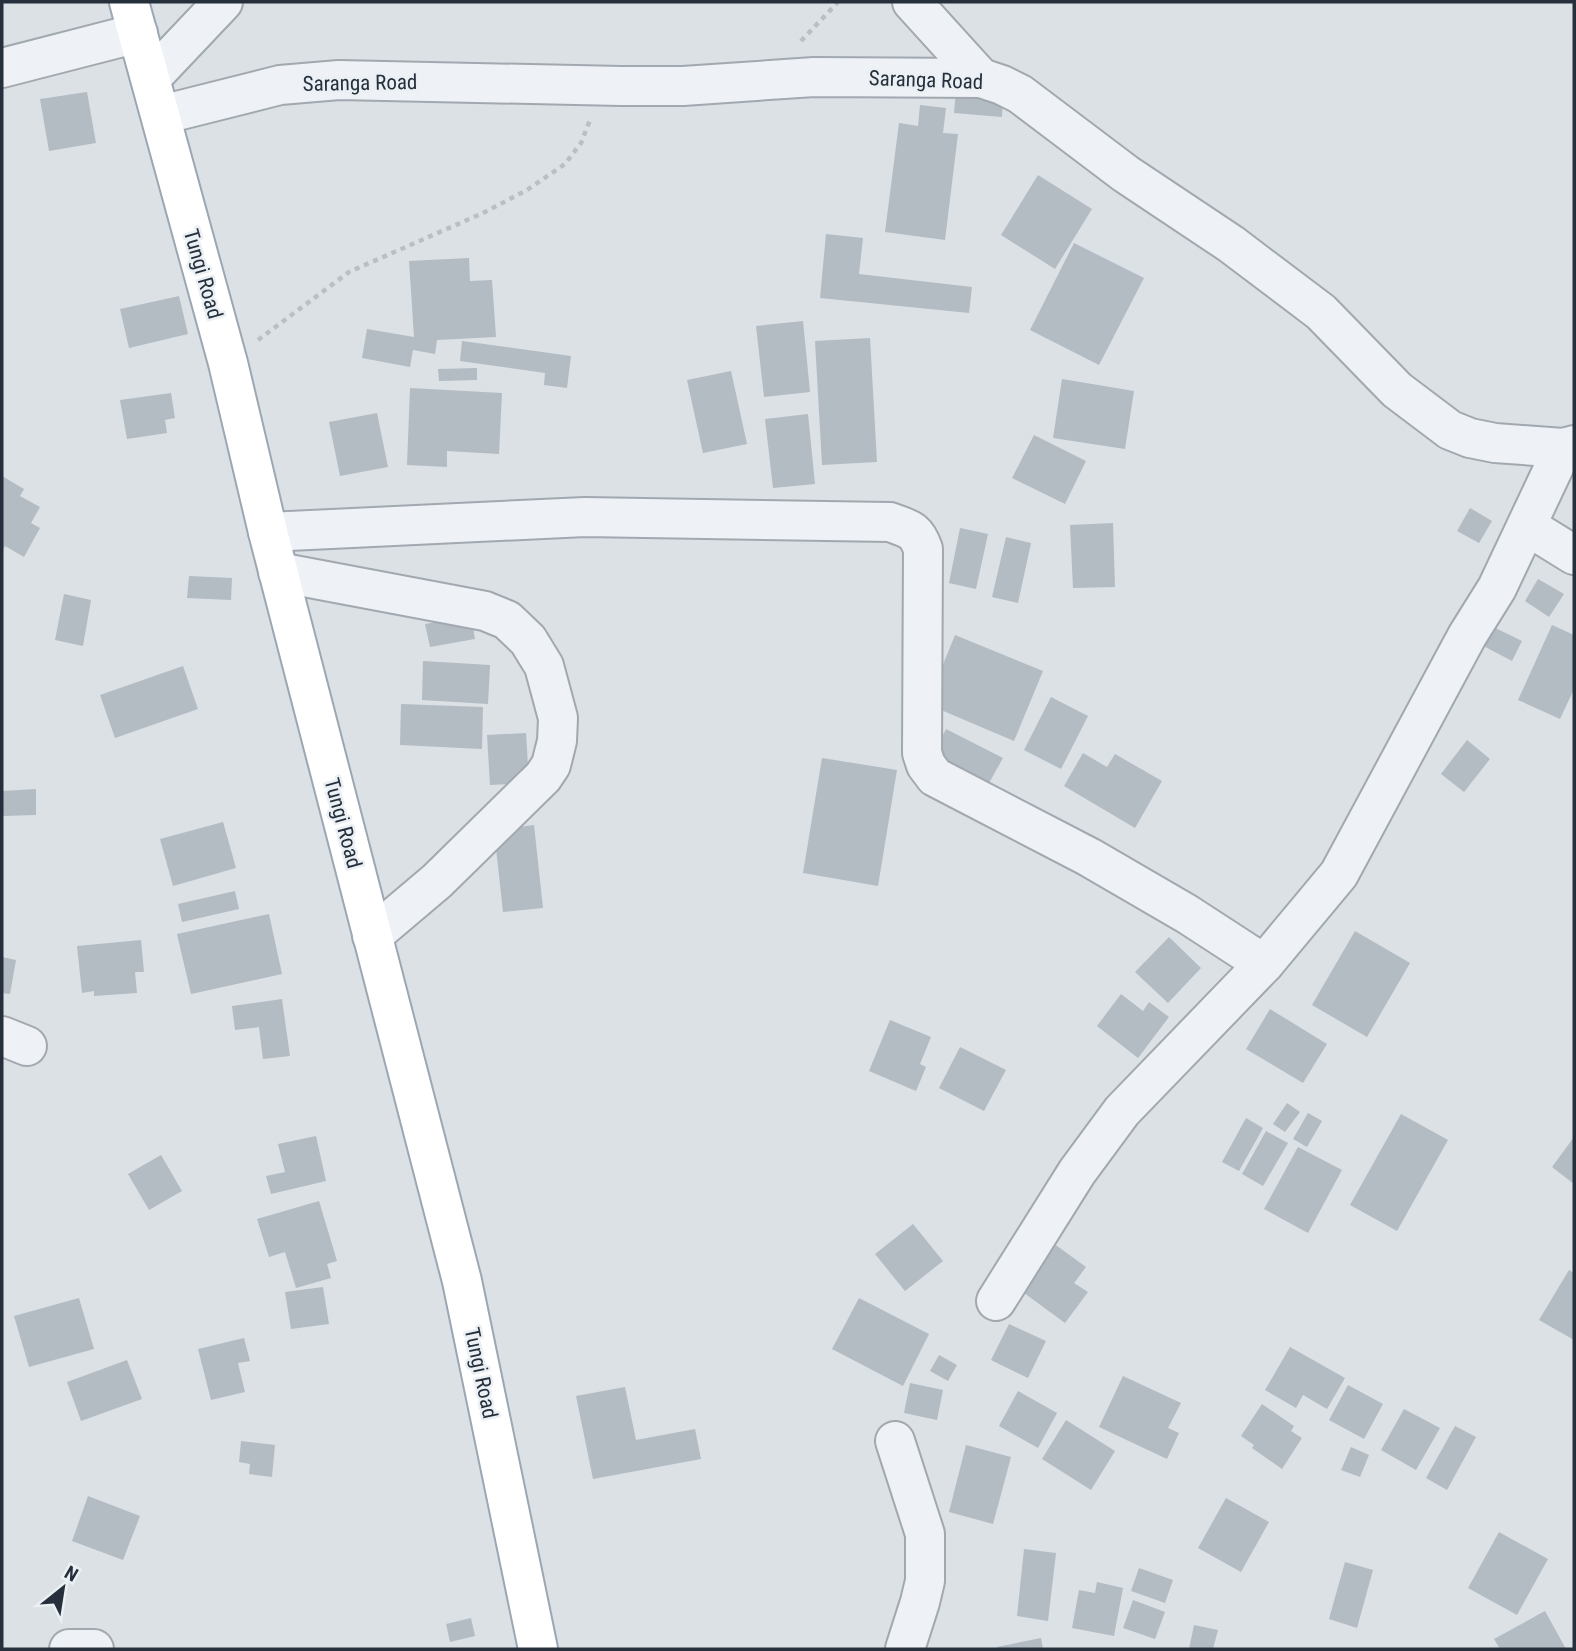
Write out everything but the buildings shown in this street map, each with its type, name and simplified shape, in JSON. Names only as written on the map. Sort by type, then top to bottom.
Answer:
[{"type":"main road","name":"Tungi Road","points":[[134,17],[228,363],[278,572],[462,1281],[538,1649]]},
{"type":"street","points":[[151,78],[223,2]]},
{"type":"street","points":[[912,2],[981,78]]},
{"type":"street","points":[[2,68],[134,17]]},
{"type":"street","name":"Saranga Road","points":[[160,116],[280,85],[340,80],[683,86],[814,77],[981,78],[1020,94],[1116,167],[1231,244],[1321,312],[1396,390],[1450,430],[1470,438],[1495,443],[1568,447]]},
{"type":"street","points":[[996,1301],[1077,1172],[1122,1111],[1264,964],[1339,874],[1467,636],[1497,588],[1568,447]]},
{"type":"street","points":[[268,532],[585,517],[890,522],[908,528],[918,536],[923,549],[922,753],[926,765],[935,777],[1089,857],[1187,914],[1264,964]]},
{"type":"street","points":[[1527,526],[1574,555]]},
{"type":"street","points":[[278,572],[485,611],[507,620],[528,640],[544,666],[558,718],[557,741],[551,765],[543,777],[437,881],[372,936]]},
{"type":"street","points":[[895,1441],[925,1534],[925,1581],[905,1649]]},
{"type":"street","points":[[69,1649],[94,1649]]},
{"type":"path","points":[[228,363],[349,272],[482,213],[527,190],[565,164],[582,143],[602,86]]}]
